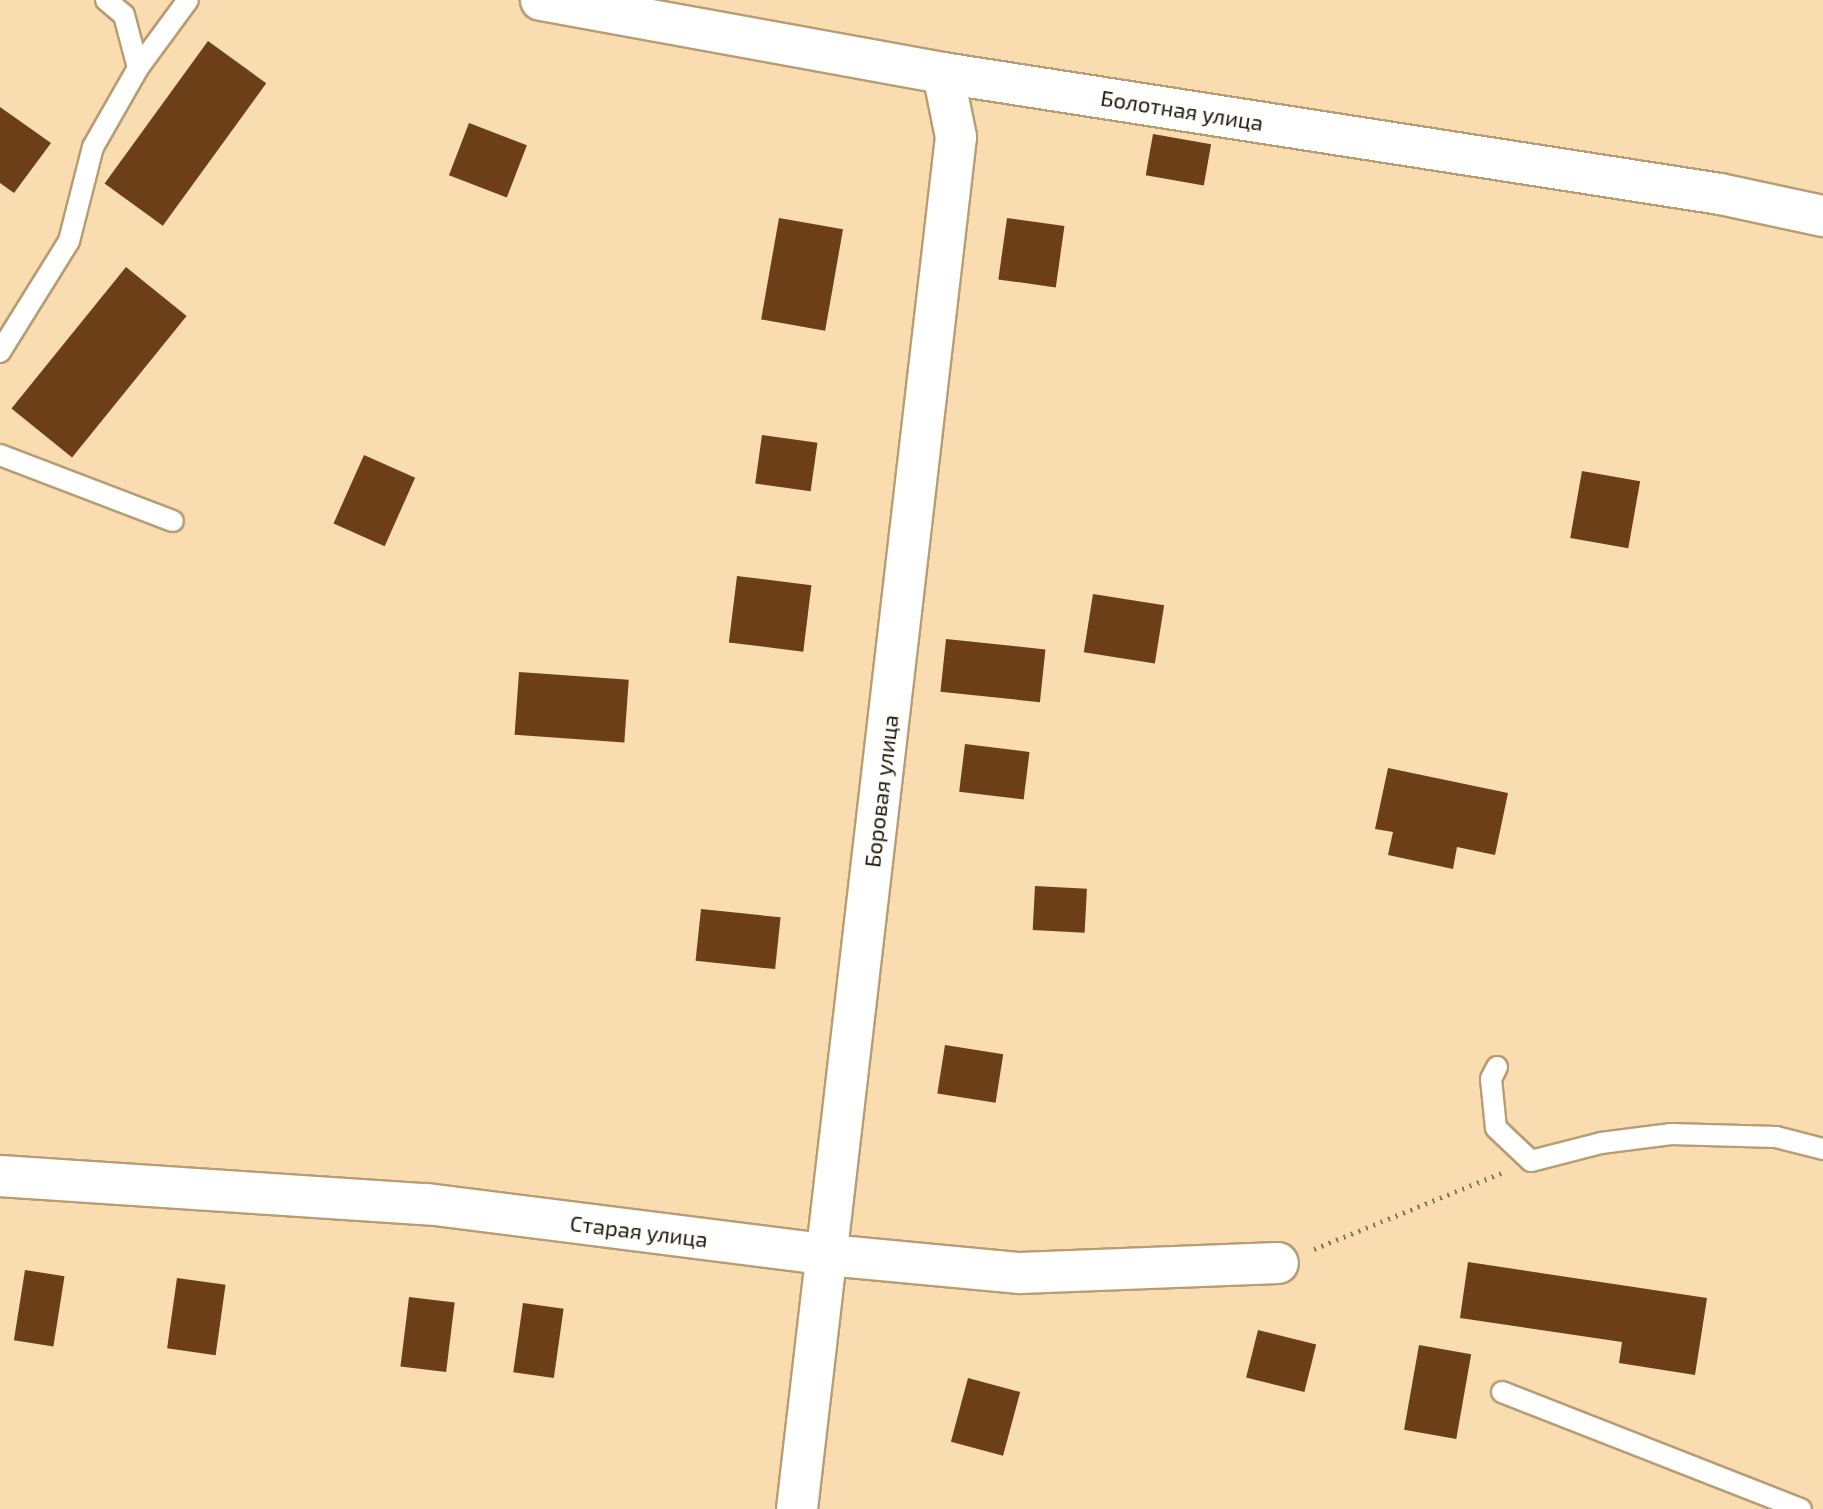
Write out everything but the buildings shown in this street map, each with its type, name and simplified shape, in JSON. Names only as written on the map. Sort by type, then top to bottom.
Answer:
[{"type":"street","name":"Болотная улица","points":[[541,0],[943,73],[1720,194],[1823,216]]},
{"type":"street","name":"Боровая улица","points":[[797,1509],[956,137],[943,73]]},
{"type":"street","name":"Старая улица","points":[[0,1176],[427,1204],[828,1255],[1020,1273],[1278,1263]]},
{"type":"lane","points":[[106,0],[124,15],[138,68]]},
{"type":"lane","points":[[0,352],[69,241],[93,147],[138,68],[188,0]]},
{"type":"lane","points":[[0,455],[173,521]]},
{"type":"lane","points":[[1497,1067],[1491,1079],[1496,1128],[1531,1161],[1601,1143],[1671,1134],[1776,1137],[1823,1149]]},
{"type":"lane","points":[[1502,1392],[1801,1509]]},
{"type":"path","points":[[1278,1263],[1531,1161]]}]
